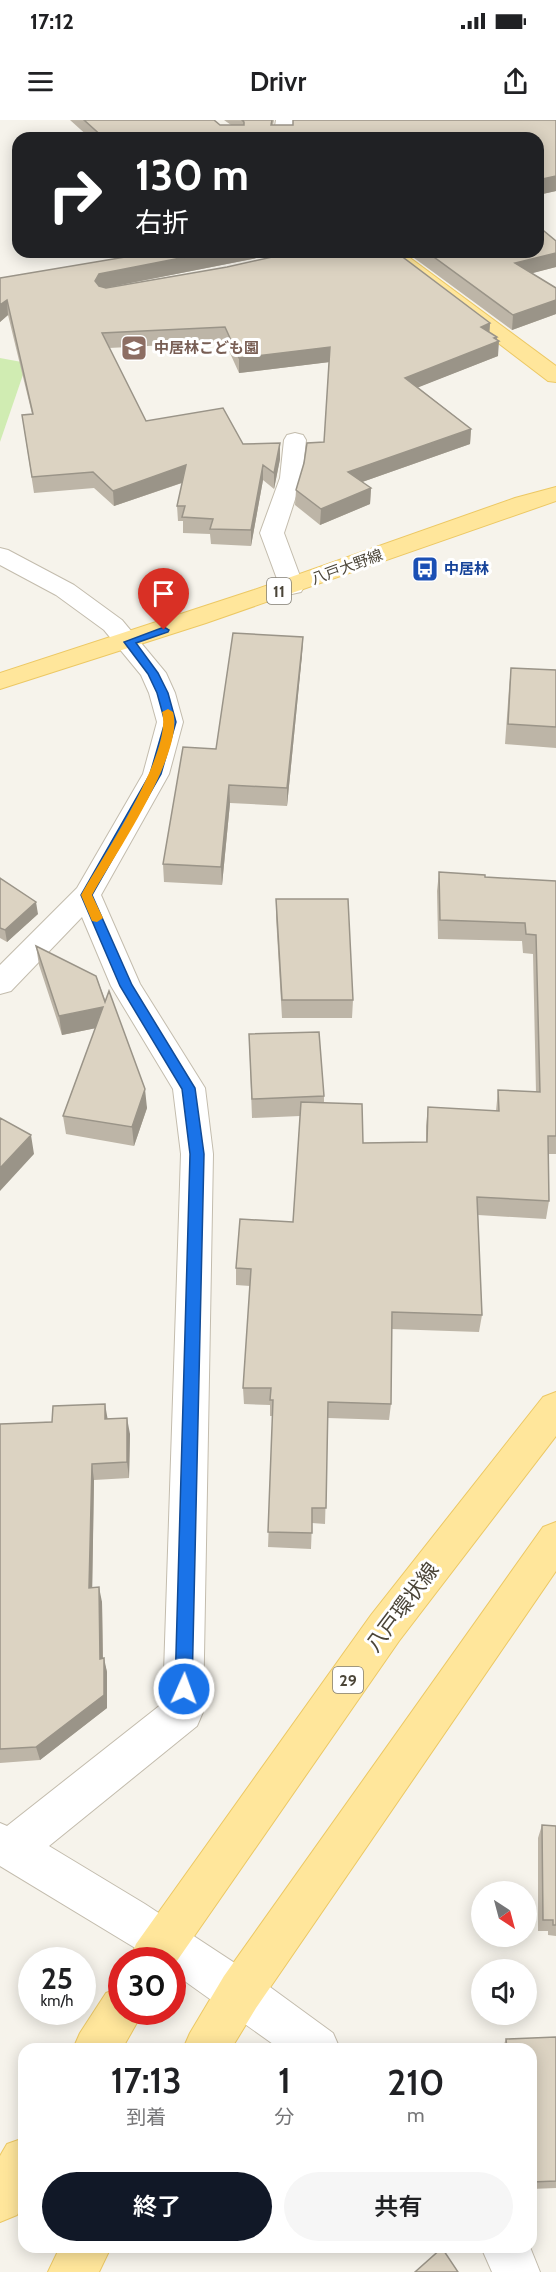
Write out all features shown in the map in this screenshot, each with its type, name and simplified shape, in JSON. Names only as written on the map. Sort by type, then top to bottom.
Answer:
[{"type":"main road","points":[[397,258],[556,376]]},
{"type":"main road","name":"八戸大野線","points":[[0,681],[129,642],[292,587],[523,503],[556,494]]},
{"type":"main road","name":"八戸環状線","points":[[161,1947],[385,1628],[556,1408]]},
{"type":"main road","points":[[210,2043],[240,1992],[556,1539]]},
{"type":"main road","points":[[100,2043],[111,2025]]},
{"type":"main road","points":[[0,2198],[18,2170]]},
{"type":"main road","points":[[72,2272],[83,2253]]},
{"type":"street","points":[[292,587],[272,533],[291,478],[295,440]]},
{"type":"street","points":[[0,555],[65,590],[113,625],[153,673],[162,693],[170,722],[156,774],[87,895],[0,983]]},
{"type":"street","points":[[87,895],[126,986],[189,1088],[197,1154],[183,1712],[6,1846],[112,1906],[156,1947]]},
{"type":"street","points":[[186,1964],[240,1992],[309,2043]]},
{"type":"street","points":[[508,2253],[516,2272]]},
{"type":"green space","points":[[0,358],[27,363],[0,442]]},
{"type":"building","points":[[84,120],[214,120],[220,125],[244,125],[242,120],[272,120],[271,125],[293,125],[293,120],[556,120],[556,176],[544,179],[544,132],[97,132]]},
{"type":"building","points":[[544,231],[556,241],[556,253],[544,256]]},
{"type":"building","points":[[119,258],[180,258],[99,274],[95,281],[99,286],[106,288],[268,258],[404,258],[490,323],[481,327],[497,337],[494,338],[499,341],[405,378],[471,429],[348,472],[371,488],[321,509],[296,490],[307,443],[324,442],[330,347],[239,358],[225,327],[102,333],[146,421],[223,408],[243,444],[280,443],[274,473],[263,465],[251,530],[210,529],[213,519],[182,517],[185,506],[177,506],[186,465],[113,491],[93,472],[32,477],[22,415],[33,414],[7,300],[0,305],[0,278]]},
{"type":"building","points":[[435,258],[536,258],[515,263],[556,288],[556,300],[513,315]]},
{"type":"building","points":[[233,633],[303,637],[287,788],[229,785],[221,867],[163,864],[183,747],[216,749]]},
{"type":"building","points":[[511,668],[556,670],[556,727],[508,724]]},
{"type":"building","points":[[439,872],[556,881],[556,1136],[548,1136],[549,1201],[477,1197],[482,1315],[392,1312],[391,1404],[328,1402],[326,1508],[312,1508],[312,1533],[268,1532],[273,1400],[270,1400],[271,1388],[243,1388],[251,1269],[236,1268],[240,1219],[293,1222],[301,1102],[362,1104],[363,1143],[427,1142],[428,1107],[499,1111],[498,1090],[540,1092],[536,935],[526,934],[525,923],[440,920]]},
{"type":"building","points":[[0,878],[36,902],[5,930],[0,928]]},
{"type":"building","points":[[276,899],[348,899],[353,1000],[282,1000]]},
{"type":"building","points":[[36,946],[96,976],[105,1002],[109,991],[145,1089],[132,1127],[63,1116],[103,1007],[59,1016]]},
{"type":"building","points":[[319,1032],[324,1096],[252,1099],[249,1034]]},
{"type":"building","points":[[0,1118],[31,1135],[0,1168]]},
{"type":"building","points":[[105,1404],[105,1419],[127,1418],[127,1462],[92,1464],[89,1588],[99,1587],[100,1659],[104,1658],[104,1695],[36,1747],[0,1749],[0,1424],[52,1422],[53,1406]]},
{"type":"building","points":[[542,1825],[556,1826],[556,1925],[553,1925],[553,1920],[543,1920]]},
{"type":"building","points":[[556,2037],[556,2181],[537,2182],[537,2043],[506,2043],[506,2039]]},
{"type":"building","points":[[436,2253],[445,2253],[458,2272],[415,2272]]},
{"type":"slow traffic","points":[[97,918],[87,895],[156,774],[170,722],[168,712]]},
{"type":"place","name":"中居林こども園","points":[[134,348]]},
{"type":"place","name":"中居林","points":[[425,569]]},
{"type":"route","points":[[164,630],[129,642],[153,673],[162,693],[170,722],[156,774],[87,895],[126,986],[189,1088],[197,1154],[197,1220],[184,1689]]}]
